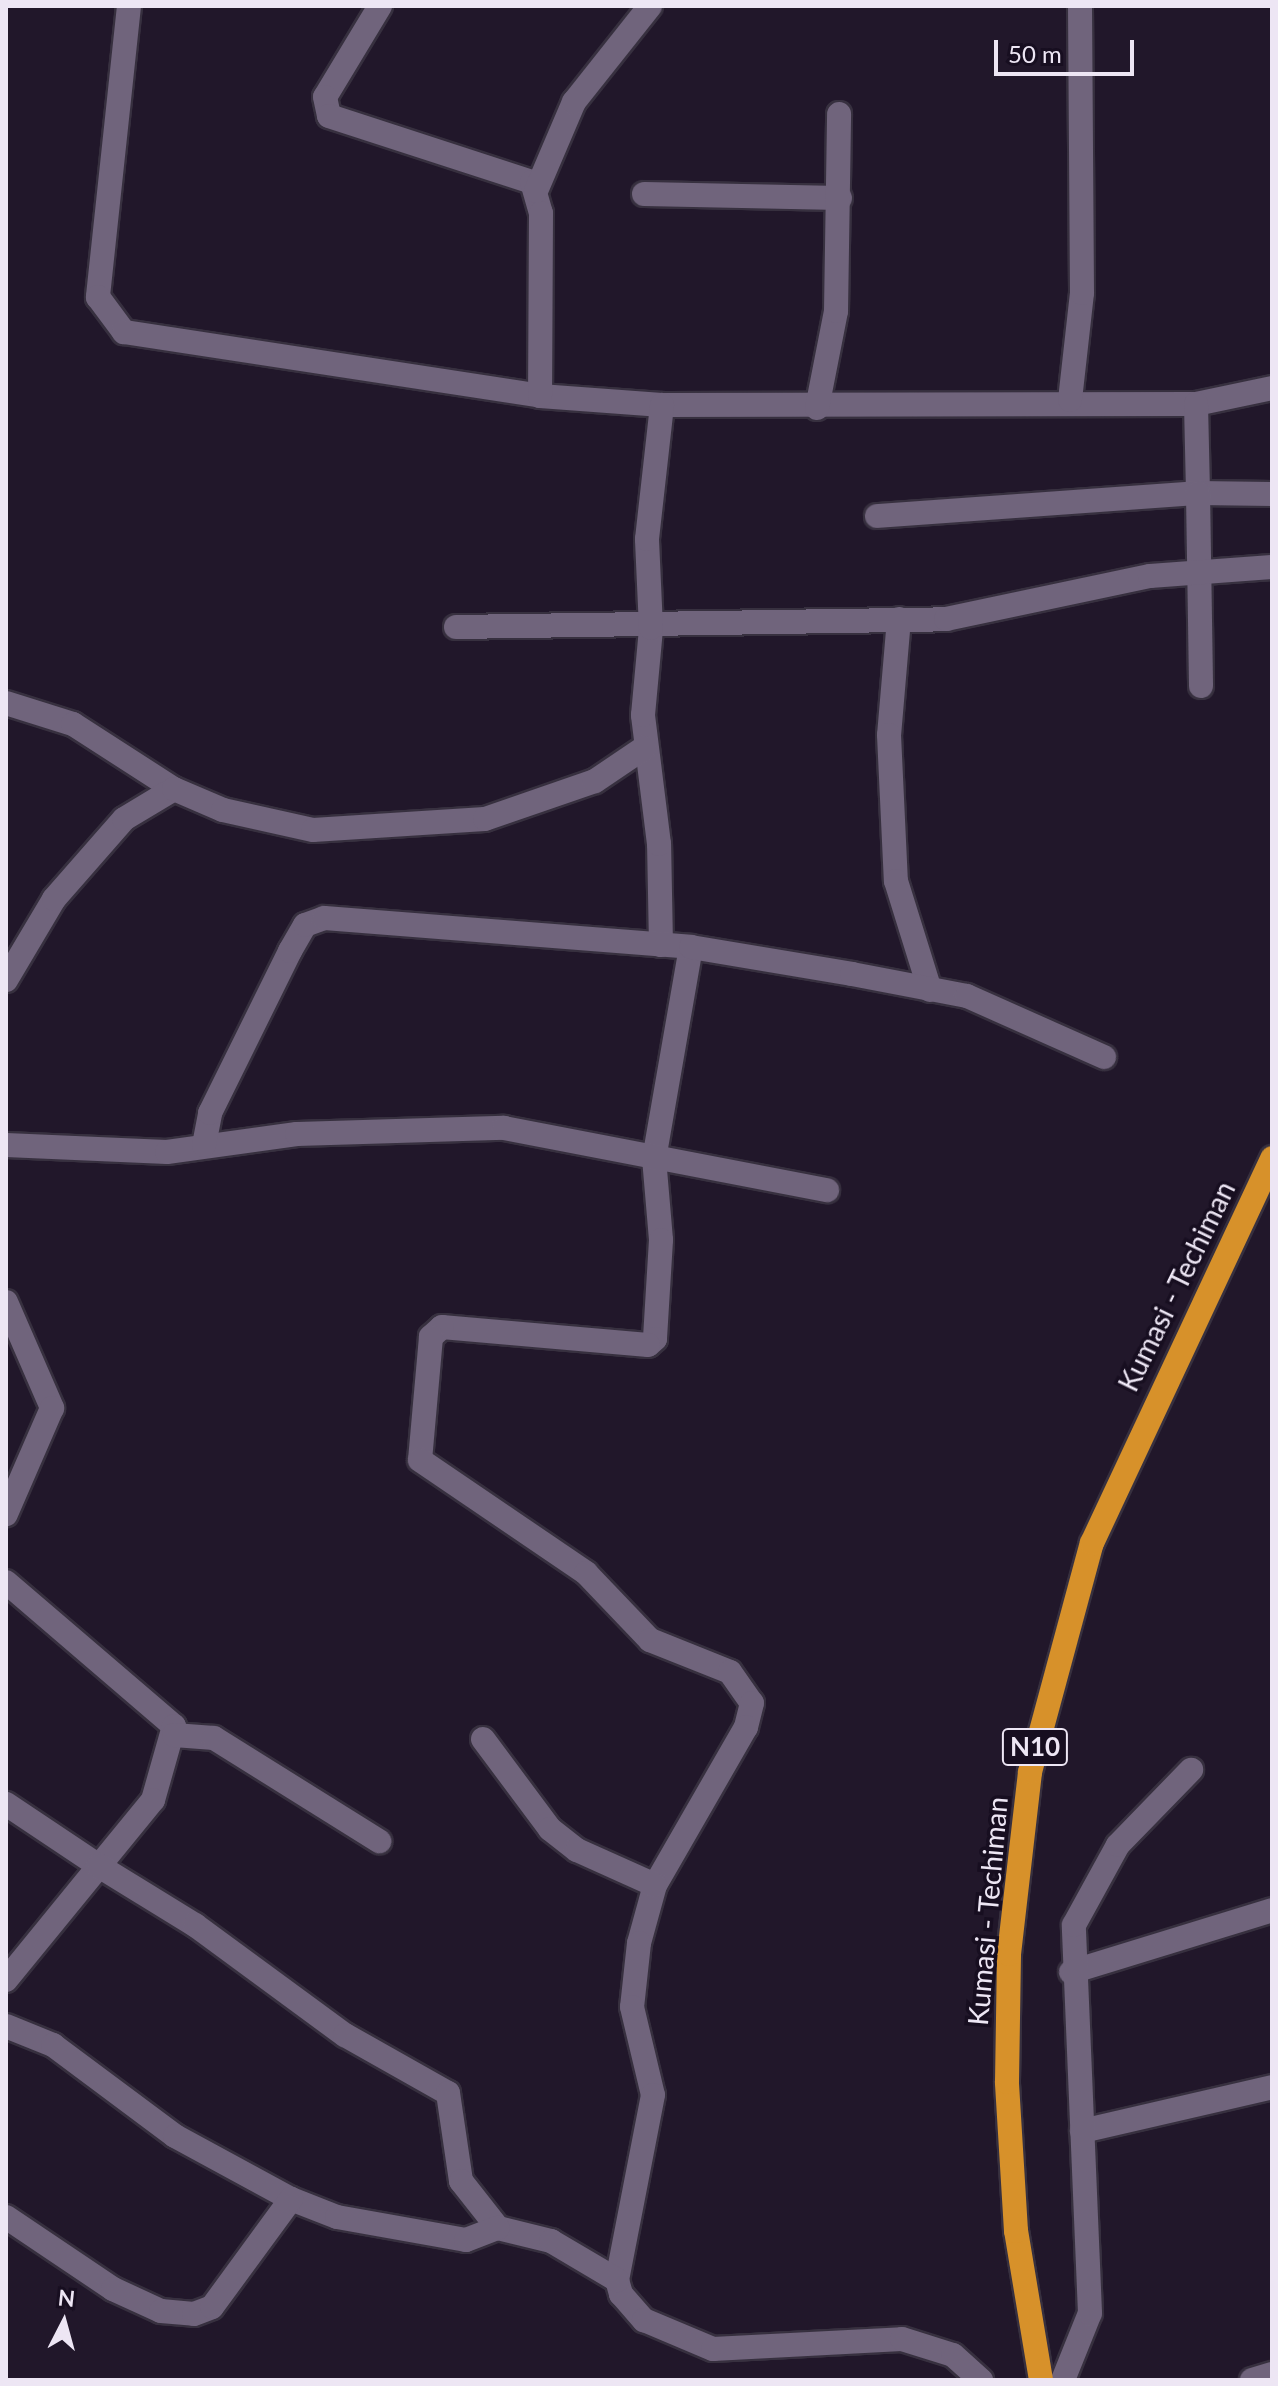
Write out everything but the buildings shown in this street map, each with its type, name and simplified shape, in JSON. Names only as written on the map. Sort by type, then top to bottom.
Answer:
[{"type":"highway","name":"Kumasi - Techiman","points":[[1041,2380],[1016,2231],[1007,2082],[1009,1954],[1030,1772],[1092,1543],[1272,1158]]},
{"type":"street","points":[[129,6],[98,297],[124,332],[540,396],[662,405],[817,408],[1070,400],[1196,404],[1272,388]]},
{"type":"street","points":[[380,6],[325,97],[329,116],[522,173],[536,191]]},
{"type":"street","points":[[540,396],[536,191],[574,102],[650,6]]},
{"type":"street","points":[[1070,400],[1082,293],[1080,6]]},
{"type":"street","points":[[817,408],[836,311],[839,114]]},
{"type":"street","points":[[644,194],[840,198]]},
{"type":"street","points":[[1196,404],[1201,686]]},
{"type":"street","points":[[661,945],[659,844],[644,748],[651,628],[647,539],[662,405]]},
{"type":"street","points":[[877,516],[1198,493],[1272,494]]},
{"type":"street","points":[[456,627],[651,628],[978,615],[1150,576],[1197,575],[1272,567]]},
{"type":"street","points":[[899,619],[889,735],[896,881],[930,990]]},
{"type":"street","points":[[6,703],[73,724],[174,789],[223,810],[313,830],[485,819],[539,806],[644,748]]},
{"type":"street","points":[[6,980],[54,899],[124,819],[174,789]]},
{"type":"street","points":[[204,1145],[210,1113],[305,925],[349,917],[691,947],[930,990],[1042,1024],[1104,1057]]},
{"type":"street","points":[[617,2280],[651,2128],[650,2067],[632,2007],[655,1885],[746,1727],[749,1693],[719,1666],[650,1640],[586,1573],[420,1460],[431,1337],[442,1327],[652,1343],[661,1240],[654,1158],[691,947]]},
{"type":"street","points":[[6,1145],[167,1152],[297,1134],[504,1128],[827,1190]]},
{"type":"street","points":[[6,1302],[52,1408],[6,1514]]},
{"type":"street","points":[[6,1582],[170,1719],[174,1735],[153,1800],[6,1980]]},
{"type":"street","points":[[174,1735],[214,1738],[379,1841]]},
{"type":"street","points":[[483,1739],[550,1829],[577,1850],[655,1885]]},
{"type":"street","points":[[1063,2380],[1090,2313],[1071,1972],[1074,1925],[1095,1877],[1191,1770]]},
{"type":"street","points":[[6,1804],[195,1925],[345,2035],[448,2093],[461,2181],[498,2228]]},
{"type":"street","points":[[1071,1972],[1272,1910]]},
{"type":"street","points":[[6,2026],[53,2045],[175,2136],[291,2199],[337,2217],[466,2240],[498,2228],[551,2241],[617,2280],[644,2320],[713,2349],[902,2339],[940,2348],[981,2380]]},
{"type":"street","points":[[1082,2131],[1272,2087]]},
{"type":"street","points":[[6,2217],[113,2289],[161,2311],[194,2314],[212,2307],[291,2199]]},
{"type":"street","points":[[1252,2380],[1272,2374]]}]
